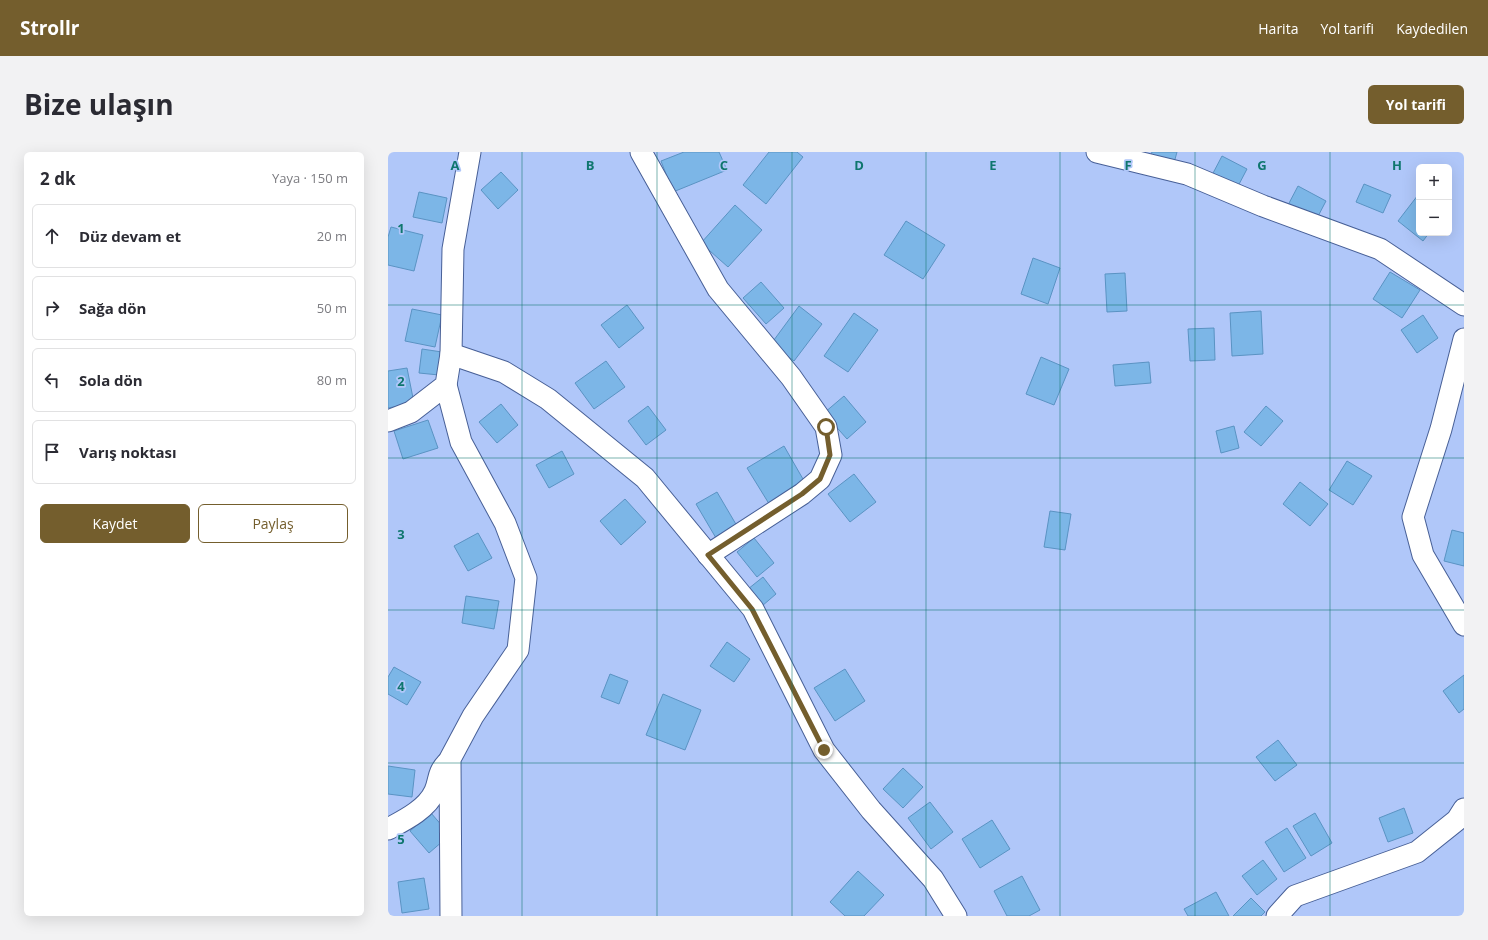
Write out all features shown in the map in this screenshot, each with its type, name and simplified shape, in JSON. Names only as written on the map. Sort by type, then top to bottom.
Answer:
[{"type":"street","points":[[388,828],[400,823],[420,809],[431,798],[435,791],[440,771],[450,759],[474,716],[518,650],[526,578],[505,523],[461,442],[446,385],[451,354],[453,248],[470,152]]},
{"type":"street","points":[[641,152],[718,289],[790,377],[826,427],[830,455],[820,479],[802,494],[708,555]]},
{"type":"street","points":[[1097,152],[1187,174],[1263,206],[1380,249],[1464,306]]},
{"type":"street","points":[[1464,339],[1441,429],[1413,517],[1423,555],[1464,625]]},
{"type":"street","points":[[451,354],[504,372],[548,399],[645,478],[752,609],[824,750],[871,810],[933,879],[956,916]]},
{"type":"street","points":[[388,421],[411,412],[446,385]]},
{"type":"street","points":[[450,759],[451,916]]},
{"type":"street","points":[[1277,916],[1295,896],[1417,852],[1457,820],[1464,809]]},
{"type":"building","points":[[684,152],[719,152],[727,170],[673,192],[661,161]]},
{"type":"building","points":[[769,152],[797,152],[803,157],[766,204],[743,185]]},
{"type":"building","points":[[1152,152],[1177,152],[1174,163],[1150,156]]},
{"type":"building","points":[[1222,156],[1247,169],[1236,190],[1211,177]]},
{"type":"building","points":[[501,172],[518,190],[498,209],[481,190]]},
{"type":"building","points":[[1364,184],[1391,195],[1383,213],[1356,202]]},
{"type":"building","points":[[1298,186],[1326,201],[1315,222],[1287,207]]},
{"type":"building","points":[[419,192],[447,198],[442,223],[413,217]]},
{"type":"building","points":[[1416,198],[1416,235],[1398,221]]},
{"type":"building","points":[[735,205],[762,230],[728,267],[701,243]]},
{"type":"building","points":[[906,221],[945,245],[923,279],[884,255]]},
{"type":"building","points":[[391,227],[423,235],[414,271],[388,265],[388,237]]},
{"type":"building","points":[[1417,236],[1427,236],[1423,241]]},
{"type":"building","points":[[1033,258],[1060,268],[1048,304],[1021,294]]},
{"type":"building","points":[[1390,272],[1420,290],[1402,318],[1373,299]]},
{"type":"building","points":[[1125,273],[1127,311],[1107,312],[1105,274]]},
{"type":"building","points":[[761,282],[784,308],[766,324],[743,298]]},
{"type":"building","points":[[627,305],[644,328],[619,348],[601,325]]},
{"type":"building","points":[[799,306],[822,324],[794,361],[771,344]]},
{"type":"building","points":[[412,309],[442,315],[435,347],[405,341]]},
{"type":"building","points":[[1261,311],[1263,354],[1232,356],[1230,313]]},
{"type":"building","points":[[854,313],[878,330],[848,372],[824,356]]},
{"type":"building","points":[[1423,315],[1438,338],[1417,353],[1401,330]]},
{"type":"building","points":[[1214,328],[1215,360],[1190,361],[1188,329]]},
{"type":"building","points":[[422,349],[442,352],[439,375],[419,373]]},
{"type":"building","points":[[1041,357],[1069,369],[1054,405],[1026,394]]},
{"type":"building","points":[[606,361],[625,387],[594,409],[575,383]]},
{"type":"building","points":[[1149,362],[1151,383],[1115,386],[1113,365]]},
{"type":"building","points":[[407,368],[414,403],[388,408],[388,371]]},
{"type":"building","points":[[844,396],[866,422],[847,439],[824,413]]},
{"type":"building","points":[[501,404],[518,425],[497,443],[479,422]]},
{"type":"building","points":[[648,406],[666,430],[646,445],[628,421]]},
{"type":"building","points":[[1266,406],[1283,421],[1261,446],[1244,432]]},
{"type":"building","points":[[428,420],[438,448],[403,459],[394,431]]},
{"type":"building","points":[[1234,426],[1239,448],[1221,453],[1216,431]]},
{"type":"building","points":[[784,446],[807,486],[771,507],[747,468]]},
{"type":"building","points":[[562,451],[574,474],[549,488],[536,465]]},
{"type":"building","points":[[1347,461],[1372,476],[1353,505],[1329,490]]},
{"type":"building","points":[[854,474],[876,502],[850,522],[828,494]]},
{"type":"building","points":[[1300,482],[1328,504],[1310,526],[1283,504]]},
{"type":"building","points":[[717,492],[737,526],[716,538],[696,504]]},
{"type":"building","points":[[625,499],[646,522],[621,545],[600,521]]},
{"type":"building","points":[[1050,511],[1071,514],[1065,550],[1044,547]]},
{"type":"building","points":[[1452,530],[1464,533],[1464,566],[1444,561]]},
{"type":"building","points":[[478,533],[492,558],[468,571],[454,546]]},
{"type":"building","points":[[754,538],[774,563],[757,577],[737,552]]},
{"type":"building","points":[[763,577],[776,594],[762,606],[748,589]]},
{"type":"building","points":[[466,596],[499,601],[494,629],[462,623]]},
{"type":"building","points":[[727,642],[750,659],[734,682],[710,666]]},
{"type":"building","points":[[394,667],[421,682],[407,705],[388,694],[388,677]]},
{"type":"building","points":[[845,669],[865,701],[835,721],[814,688]]},
{"type":"building","points":[[610,674],[628,681],[619,704],[601,697]]},
{"type":"building","points":[[1464,675],[1464,709],[1459,713],[1443,691]]},
{"type":"building","points":[[663,694],[701,710],[685,750],[646,735]]},
{"type":"building","points":[[1278,740],[1297,765],[1275,781],[1256,757]]},
{"type":"building","points":[[388,766],[415,770],[412,797],[388,794]]},
{"type":"building","points":[[903,768],[923,787],[903,808],[883,789]]},
{"type":"building","points":[[930,802],[953,832],[931,849],[908,818]]},
{"type":"building","points":[[1404,808],[1413,833],[1388,842],[1379,818]]},
{"type":"building","points":[[431,813],[450,835],[429,853],[410,831]]},
{"type":"building","points":[[1315,813],[1332,843],[1311,856],[1293,826]]},
{"type":"building","points":[[992,820],[1010,849],[980,868],[962,839]]},
{"type":"building","points":[[1287,828],[1306,858],[1284,872],[1265,842]]},
{"type":"building","points":[[1263,860],[1277,879],[1257,895],[1242,876]]},
{"type":"building","points":[[858,871],[884,895],[864,916],[845,916],[830,902]]},
{"type":"building","points":[[1022,876],[1040,910],[1029,916],[1007,916],[994,891]]},
{"type":"building","points":[[424,878],[429,909],[402,913],[398,882]]},
{"type":"building","points":[[1216,892],[1229,916],[1188,916],[1184,909]]},
{"type":"building","points":[[1251,898],[1265,912],[1261,916],[1233,916]]},
{"type":"route","points":[[824,750],[752,609],[708,555],[802,494],[820,479],[830,455],[826,427]]}]
